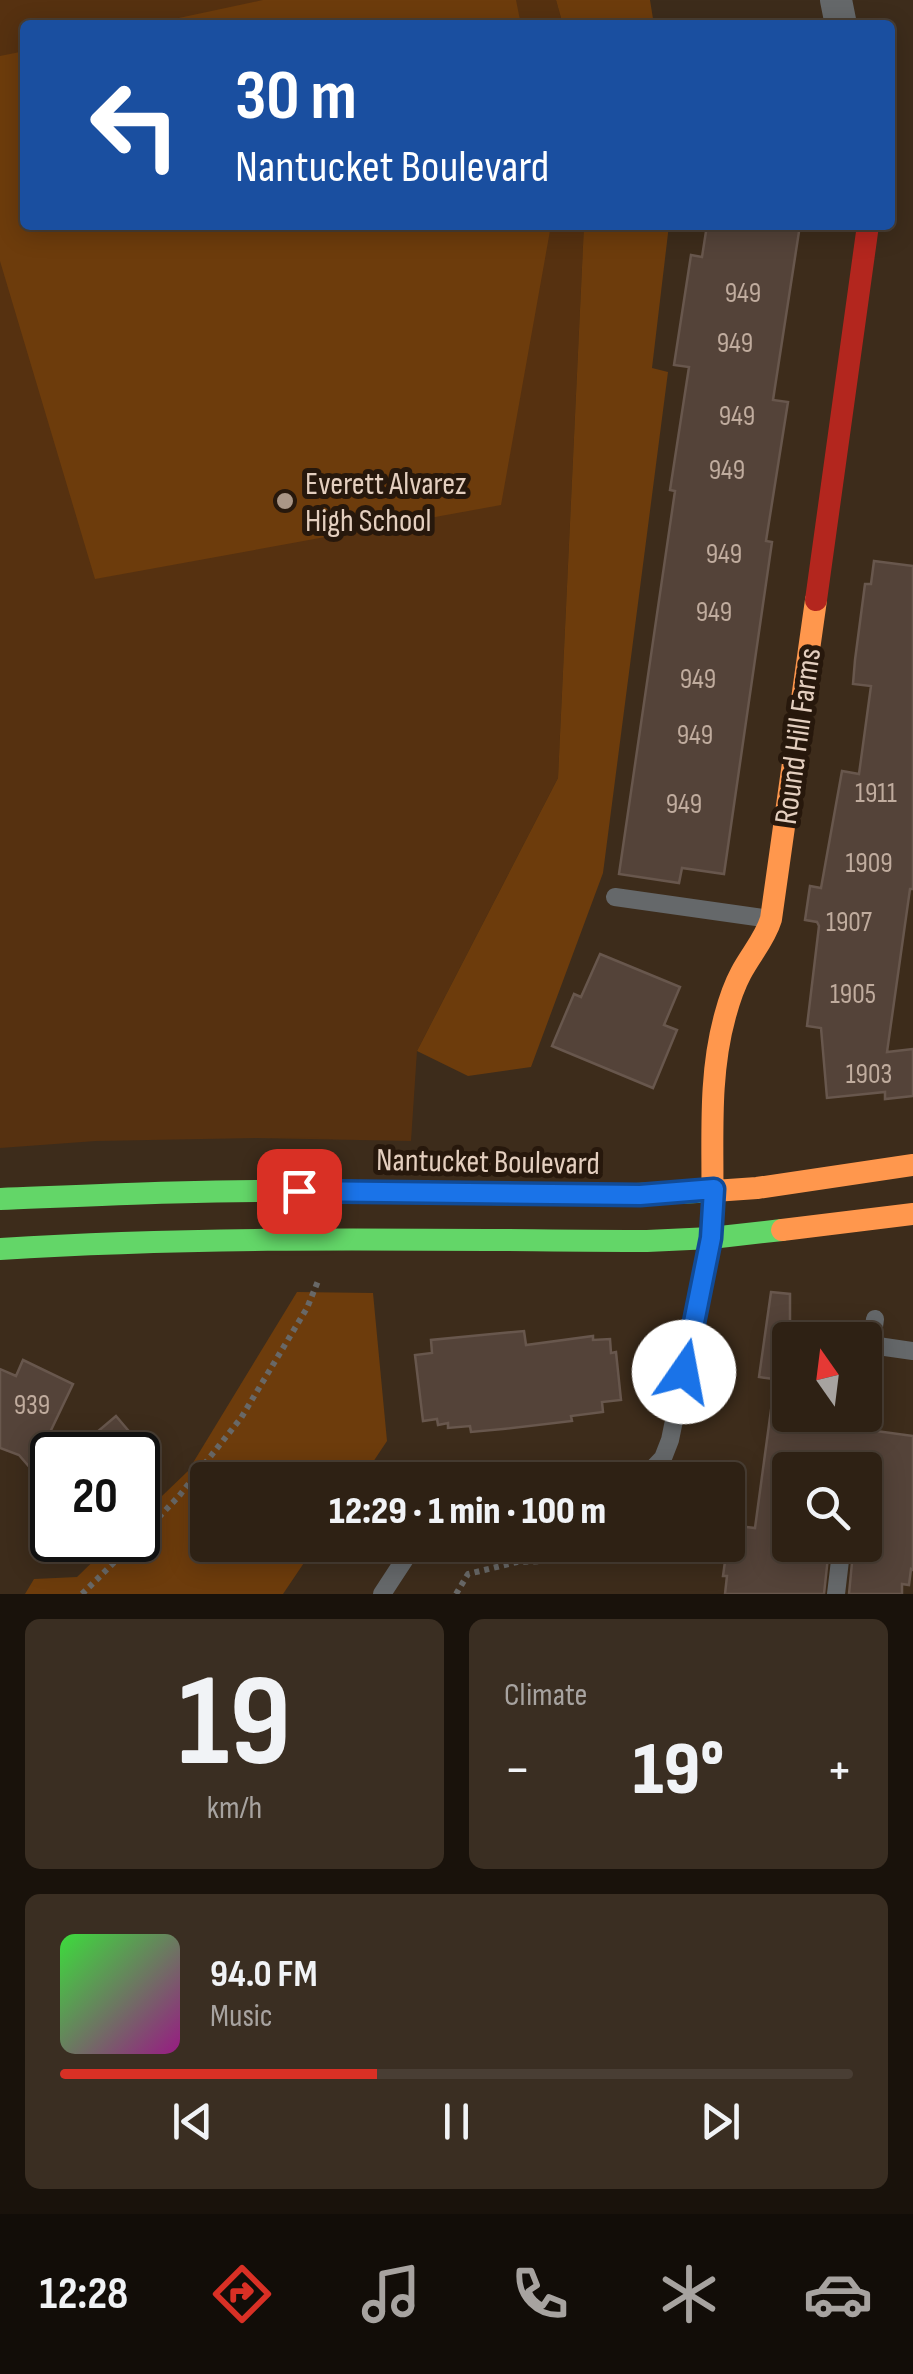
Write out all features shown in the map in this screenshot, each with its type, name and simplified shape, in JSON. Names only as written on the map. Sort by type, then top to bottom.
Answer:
[{"type":"street","name":"Round Hill Farms","points":[[711,1238],[712,1113],[720,1032],[732,994],[771,919],[867,230]]},
{"type":"street","name":"Nantucket Boulevard","points":[[0,1199],[299,1191],[640,1195],[757,1188],[913,1165]]},
{"type":"street","points":[[0,1249],[235,1239],[647,1241],[711,1238],[913,1214]]},
{"type":"lane","points":[[615,897],[771,919]]},
{"type":"lane","points":[[659,1462],[670,1440],[711,1238]]},
{"type":"lane","points":[[882,1347],[913,1351]]},
{"type":"lane","points":[[382,1594],[403,1562]]},
{"type":"lane","points":[[836,1594],[840,1562]]},
{"type":"path","points":[[160,1516],[241,1418],[307,1308],[322,1270]]},
{"type":"path","points":[[82,1594],[115,1562]]},
{"type":"path","points":[[456,1594],[468,1574],[517,1562]]},
{"type":"shaded area","name":"Everett Alvarez High School","points":[[0,0],[556,0],[562,20],[20,20],[20,230],[584,230],[558,778],[417,1051],[411,1141],[256,1138],[96,1141],[0,1148]]},
{"type":"shaded area","points":[[263,0],[516,0],[520,20],[169,20]]},
{"type":"shaded area","points":[[556,0],[650,0],[653,20],[562,20]]},
{"type":"shaded area","points":[[20,52],[20,230],[550,230],[501,505],[95,579],[0,261],[0,56]]},
{"type":"shaded area","points":[[584,230],[668,230],[652,368],[668,372],[603,873],[531,1067],[468,1076],[417,1051],[558,778]]},
{"type":"shaded area","points":[[297,1292],[373,1293],[387,1441],[373,1462],[193,1462]]},
{"type":"shaded area","points":[[190,1468],[190,1562],[305,1562],[283,1594],[25,1594],[34,1579],[77,1577],[92,1562],[160,1562],[160,1498]]},
{"type":"building","points":[[706,230],[799,230],[773,400],[788,402],[766,541],[772,542],[724,874],[682,868],[679,883],[619,874],[675,491],[670,490],[689,367],[674,365],[691,255],[702,257]]},
{"type":"building","points":[[874,561],[913,566],[913,889],[887,1052],[913,1049],[913,1096],[885,1099],[885,1092],[827,1098],[821,1028],[807,1026],[819,926],[805,920],[810,886],[821,888],[842,771],[859,774],[871,686],[853,684],[865,584],[871,584]]},
{"type":"building","points":[[600,954],[680,987],[664,1025],[677,1030],[653,1088],[552,1046],[574,994],[581,997]]},
{"type":"building","points":[[771,1292],[790,1294],[790,1322],[772,1322],[772,1379],[759,1377]]},
{"type":"building","points":[[524,1331],[526,1345],[593,1336],[593,1340],[610,1339],[611,1353],[616,1352],[621,1400],[602,1402],[603,1412],[571,1416],[572,1421],[503,1429],[471,1432],[470,1426],[448,1428],[448,1423],[438,1425],[437,1419],[423,1421],[415,1355],[432,1353],[431,1340]]},
{"type":"building","points":[[23,1360],[73,1384],[50,1432],[30,1432],[30,1468],[19,1455],[0,1448],[0,1369],[16,1376]]},
{"type":"building","points":[[771,1410],[772,1432],[882,1432],[913,1436],[913,1570],[909,1585],[902,1584],[902,1594],[849,1594],[852,1562],[882,1562],[882,1452],[772,1452],[772,1562],[827,1562],[824,1594],[725,1594],[725,1562],[745,1562],[745,1527],[755,1528]]},
{"type":"building","points":[[116,1416],[130,1432],[97,1432]]},
{"type":"traffic: fast","points":[[0,1199],[228,1191],[561,1195],[714,1191]]},
{"type":"traffic: fast","points":[[0,1249],[243,1240],[647,1241],[782,1230]]},
{"type":"traffic: slow","points":[[711,1238],[713,1098],[719,1043],[736,983],[771,919],[816,600]]},
{"type":"traffic: slow","points":[[714,1191],[913,1165]]},
{"type":"traffic: slow","points":[[782,1230],[913,1214]]},
{"type":"traffic: jam","points":[[816,600],[867,230]]},
{"type":"place","name":"Everett Alvarez High School","points":[[285,501]]},
{"type":"route","points":[[299,1191],[640,1195],[714,1189],[711,1238],[684,1372]]}]
